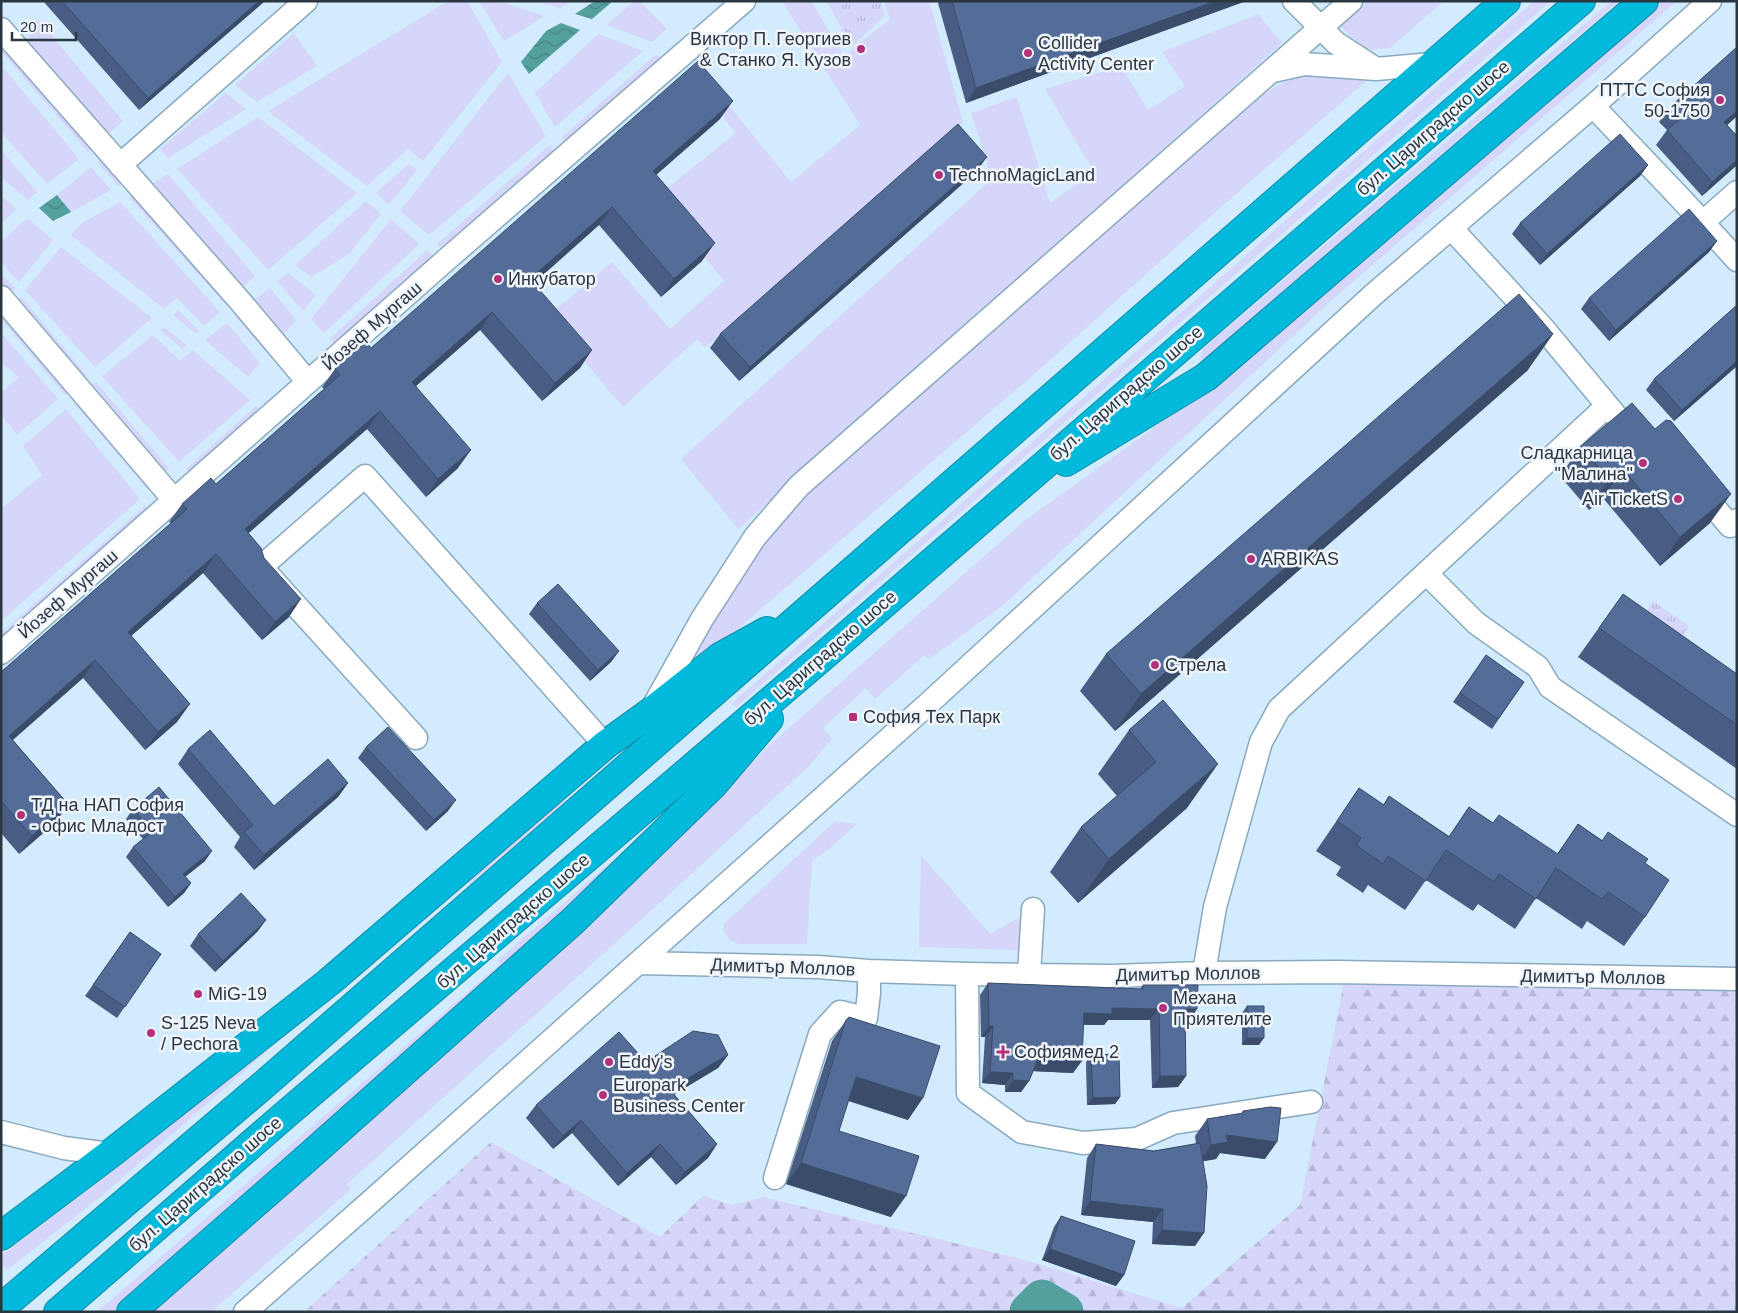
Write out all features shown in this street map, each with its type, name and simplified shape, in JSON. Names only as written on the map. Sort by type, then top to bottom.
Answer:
[{"type":"highway","name":"бул. Цариградско шосе","points":[[1,1308],[261,1087],[1506,1]]},
{"type":"highway","name":"бул. Цариградско шосе","points":[[58,1312],[285,1115],[828,652],[998,503],[1581,1]]},
{"type":"highway","points":[[998,503],[1206,377],[1644,1]]},
{"type":"highway","points":[[1,1236],[110,1154],[329,982],[606,745],[720,657],[816,604]]},
{"type":"highway","points":[[132,1312],[573,921],[713,785],[828,652]]},
{"type":"street","points":[[120,165],[306,1]]},
{"type":"street","name":"Йозеф Мургаш","points":[[1,653],[744,1]]},
{"type":"street","points":[[1294,1],[1336,43],[1376,69]]},
{"type":"street","points":[[648,714],[702,619],[755,537],[799,486],[1351,1]]},
{"type":"street","points":[[245,1312],[957,678],[1166,487],[1293,367],[1593,106],[1710,1]]},
{"type":"street","points":[[1,30],[240,301],[308,382]]},
{"type":"street","points":[[1270,72],[1304,64],[1376,69],[1432,64]]},
{"type":"street","points":[[1593,106],[1737,260]]},
{"type":"street","points":[[1703,222],[1737,192]]},
{"type":"street","points":[[1451,228],[1543,328],[1623,425],[1632,429]]},
{"type":"street","points":[[1,296],[175,501]]},
{"type":"street","points":[[1204,973],[1215,906],[1260,742],[1279,709],[1607,406]]},
{"type":"street","points":[[416,738],[262,568],[365,476],[606,745]]},
{"type":"street","points":[[1688,476],[1730,526],[1737,520]]},
{"type":"street","points":[[1426,573],[1476,622],[1538,667],[1550,687],[1737,815]]},
{"type":"street","points":[[1029,974],[1033,910]]},
{"type":"street","name":"Димитър Моллов","points":[[639,963],[818,967],[868,971],[967,974],[1112,976],[1337,972],[1737,979]]},
{"type":"street","points":[[776,1178],[820,1034],[840,1012],[866,1018],[870,993],[868,971]]},
{"type":"street","points":[[967,974],[968,1092],[1022,1132],[1083,1143],[1137,1138],[1173,1123],[1311,1102]]},
{"type":"street","points":[[1,1132],[64,1148],[110,1154]]},
{"type":"green space","points":[[448,1],[467,1],[502,62],[423,161],[408,149],[367,186],[268,111]]},
{"type":"green space","points":[[479,1],[497,1],[545,16],[504,41]]},
{"type":"green space","points":[[537,1],[570,1],[560,8]]},
{"type":"green space","points":[[634,1],[639,1],[667,29],[652,42],[607,25]]},
{"type":"green space","points":[[782,1],[811,1],[844,56],[890,19],[884,1],[933,1],[930,3],[963,122],[705,348],[697,339],[623,407],[547,317],[612,262],[670,329],[724,281],[656,197],[736,133],[696,84],[705,76],[791,182],[860,125]]},
{"type":"green space","points":[[826,1],[881,1],[885,16],[852,46]]},
{"type":"green space","points":[[1367,1],[1444,1],[1390,48],[1371,50],[1360,45],[1340,26]]},
{"type":"green space","points":[[1534,1],[1551,1],[736,707],[733,706],[733,702],[1192,303]]},
{"type":"green space","points":[[1612,1],[1619,1],[1374,212],[1376,216],[1208,358],[1200,359],[1202,350],[1212,341]]},
{"type":"green space","points":[[1663,1],[1677,1],[1332,300],[1001,607],[929,659],[925,655],[875,699],[866,688],[823,728],[832,739],[809,766],[347,1184],[350,1190],[211,1312],[147,1312],[692,822],[773,742],[1023,522],[1220,380]]},
{"type":"green space","points":[[1258,14],[1282,43],[738,529],[681,459],[992,179],[971,113],[1017,97],[1050,203],[1094,172],[1045,89],[1121,66],[1148,110],[1185,86],[1162,52]]},
{"type":"green space","points":[[38,19],[123,121],[107,135],[30,45],[29,32]]},
{"type":"green space","points":[[294,33],[317,66],[257,102],[235,85]]},
{"type":"green space","points":[[598,34],[643,51],[555,127],[535,93]]},
{"type":"green space","points":[[1,43],[92,149],[88,152],[1,51]]},
{"type":"green space","points":[[655,55],[663,58],[566,144],[562,137]]},
{"type":"green space","points":[[1,65],[79,159],[47,184],[1,132]]},
{"type":"green space","points":[[508,73],[546,136],[429,235],[400,211]]},
{"type":"green space","points":[[1325,74],[1365,82],[1221,207],[1047,363],[698,663],[684,672],[741,571],[784,516],[872,434],[1258,97],[1290,80]]},
{"type":"green space","points":[[226,93],[246,109],[168,158],[160,149]]},
{"type":"green space","points":[[258,117],[357,193],[268,270],[177,169]]},
{"type":"green space","points":[[550,145],[555,153],[442,249],[437,244]]},
{"type":"green space","points":[[1,150],[37,192],[28,200],[1,177]]},
{"type":"green space","points":[[102,158],[124,182],[118,186],[97,162]]},
{"type":"green space","points":[[409,164],[417,170],[389,205],[376,193]]},
{"type":"green space","points":[[91,167],[111,190],[71,212],[57,195]]},
{"type":"green space","points":[[168,174],[255,276],[242,288],[150,185]]},
{"type":"green space","points":[[134,194],[229,301],[225,304],[129,197]]},
{"type":"green space","points":[[1,196],[16,209],[1,224]]},
{"type":"green space","points":[[366,201],[381,214],[349,254],[311,277],[295,265]]},
{"type":"green space","points":[[120,202],[220,312],[204,326],[177,298],[164,309],[71,235],[82,223]]},
{"type":"green space","points":[[27,218],[53,240],[19,282],[1,262],[1,242]]},
{"type":"green space","points":[[391,219],[419,244],[324,333],[311,319]]},
{"type":"green space","points":[[61,247],[152,318],[95,367],[25,290]]},
{"type":"green space","points":[[427,250],[434,257],[336,345],[330,339]]},
{"type":"green space","points":[[1,273],[15,288],[10,293],[1,283]]},
{"type":"green space","points":[[288,273],[316,295],[303,311],[277,281]]},
{"type":"green space","points":[[270,288],[296,320],[282,337],[252,302]]},
{"type":"green space","points":[[21,296],[86,375],[81,379],[17,301]]},
{"type":"green space","points":[[178,310],[199,331],[196,334],[173,315]]},
{"type":"green space","points":[[240,312],[271,349],[268,354],[235,316]]},
{"type":"green space","points":[[6,314],[70,390],[65,395],[1,319]]},
{"type":"green space","points":[[227,323],[260,363],[248,377],[205,340]]},
{"type":"green space","points":[[164,327],[187,345],[182,349],[160,330]]},
{"type":"green space","points":[[1,333],[58,399],[17,435],[1,414],[1,393],[19,377],[1,362]]},
{"type":"green space","points":[[153,335],[180,361],[193,350],[250,400],[179,462],[102,376]]},
{"type":"green space","points":[[96,382],[169,469],[164,473],[91,386]]},
{"type":"green space","points":[[80,400],[153,486],[148,490],[74,403]]},
{"type":"green space","points":[[256,406],[262,412],[190,473],[186,469]]},
{"type":"green space","points":[[66,409],[140,499],[1,621],[1,509],[42,475],[23,446]]},
{"type":"green space","points":[[145,506],[149,510],[1,641],[1,633]]},
{"type":"green space","points":[[1653,601],[1689,626],[1672,651],[1636,627]]},
{"type":"green space","points":[[566,799],[470,884],[467,882],[306,1017],[104,1194],[7,1270],[5,1266],[1,1268],[1,1256],[127,1160],[286,1026]]},
{"type":"green space","points":[[835,821],[857,824],[829,849],[812,861],[807,944],[739,944],[730,940],[723,930],[724,924]]},
{"type":"green space","points":[[625,850],[575,903],[297,1151],[112,1312],[97,1312],[500,964],[498,960]]},
{"type":"green space","points":[[921,855],[990,934],[1024,915],[1022,950],[919,947]]},
{"type":"green space","points":[[1346,972],[1737,979],[1737,1312],[304,1312],[491,1142],[660,1237],[703,1196],[732,1205],[763,1197],[1021,1259],[1182,1308],[1300,1205]]},
{"type":"water","points":[[595,1],[613,1],[592,19],[575,14]]},
{"type":"water","points":[[561,23],[580,30],[529,74],[521,62],[546,31]]},
{"type":"water","points":[[57,195],[71,212],[53,221],[39,208]]},
{"type":"building","points":[[62,1],[259,1],[148,98]]},
{"type":"building","name":"Collider Activity Center","points":[[952,1],[1216,1],[976,88]]},
{"type":"building","points":[[1737,47],[1737,111],[1724,122],[1737,136],[1737,160],[1712,182],[1667,130],[1680,119],[1670,107]]},
{"type":"building","points":[[698,61],[733,101],[653,171],[715,243],[674,279],[612,207],[530,279],[592,350],[555,383],[492,312],[412,382],[471,450],[438,479],[380,411],[245,529],[261,548],[264,558],[301,599],[275,622],[216,554],[128,632],[190,704],[158,732],[95,660],[9,736],[68,804],[32,836],[1,801],[1,672],[187,509],[182,504],[211,478],[216,484],[340,375],[335,369],[366,342],[371,348]]},
{"type":"building","points":[[958,124],[987,157],[750,367],[720,334]]},
{"type":"building","points":[[1620,134],[1648,165],[1547,254],[1520,223]]},
{"type":"building","points":[[1689,209],[1717,241],[1616,330],[1589,298]]},
{"type":"building","points":[[1519,294],[1553,334],[1141,694],[1106,654]]},
{"type":"building","points":[[1737,305],[1737,361],[1682,410],[1654,379]]},
{"type":"building","points":[[1632,403],[1655,429],[1666,420],[1671,421],[1731,494],[1680,537],[1623,469],[1609,480],[1581,446]]},
{"type":"building","points":[[558,584],[619,651],[598,670],[537,603]]},
{"type":"building","points":[[1623,594],[1737,674],[1737,725],[1599,628]]},
{"type":"building","points":[[1486,655],[1524,682],[1498,719],[1460,693]]},
{"type":"building","points":[[1163,700],[1218,764],[1109,859],[1081,827],[1156,762],[1129,730]]},
{"type":"building","points":[[388,727],[456,800],[434,820],[366,747]]},
{"type":"building","points":[[210,730],[274,806],[328,759],[348,783],[264,855],[244,832],[253,825],[188,749]]},
{"type":"building","points":[[159,787],[212,851],[183,874],[191,883],[175,897],[133,847],[152,832],[133,809]]},
{"type":"building","points":[[1359,788],[1384,805],[1389,796],[1449,837],[1469,807],[1493,823],[1499,815],[1558,854],[1578,824],[1602,841],[1608,832],[1648,859],[1645,863],[1669,880],[1645,917],[1608,892],[1602,899],[1556,868],[1536,899],[1499,874],[1494,882],[1446,850],[1426,881],[1388,856],[1383,864],[1356,845],[1361,838],[1337,821]]},
{"type":"building","points":[[241,893],[266,920],[223,961],[198,934]]},
{"type":"building","points":[[130,932],[161,954],[125,1007],[93,985]]},
{"type":"building","points":[[988,983],[1143,989],[1143,985],[1198,985],[1197,1009],[1185,1009],[1186,1076],[1160,1076],[1159,1009],[1112,1008],[1112,1014],[1084,1013],[1082,1061],[1038,1059],[1029,1081],[1013,1080],[1013,1073],[990,1072],[993,1026],[989,1026]]},
{"type":"building","points":[[1247,1006],[1264,1006],[1264,1038],[1247,1038]]},
{"type":"building","points":[[849,1017],[940,1046],[923,1098],[856,1077],[839,1131],[919,1156],[906,1196],[801,1163],[846,1020]]},
{"type":"building","name":"Europark Business Center","points":[[693,1031],[718,1035],[728,1055],[669,1089],[717,1144],[685,1172],[660,1144],[627,1173],[581,1120],[563,1136],[536,1105],[619,1032],[646,1062]]},
{"type":"building","points":[[1119,1054],[1120,1097],[1093,1098],[1091,1055]]},
{"type":"building","points":[[1270,1107],[1281,1108],[1277,1142],[1226,1135],[1228,1142],[1211,1145],[1207,1119]]},
{"type":"building","points":[[1200,1143],[1207,1186],[1204,1233],[1162,1230],[1163,1209],[1090,1201],[1096,1144],[1154,1151]]},
{"type":"building","points":[[1061,1216],[1135,1241],[1124,1275],[1050,1249]]},
{"type":"waterway","points":[[1029,1312],[1042,1299],[1064,1312]]},
{"type":"place","name":"Виктор П. Георгиев & Станко Я. Кузов","points":[[861,49]]},
{"type":"place","name":"Collider Activity Center","points":[[1028,53]]},
{"type":"place","name":"ПТТС София 50-1750","points":[[1720,100]]},
{"type":"place","name":"TechnoMagicLand","points":[[939,175]]},
{"type":"place","name":"Инкубатор","points":[[498,279]]},
{"type":"place","name":"Сладкарница \"Малина\"","points":[[1643,463]]},
{"type":"place","name":"Air TicketS","points":[[1678,499]]},
{"type":"place","name":"ARBIKAS","points":[[1251,559]]},
{"type":"place","name":"Стрела","points":[[1155,665]]},
{"type":"place","name":"София Тех Парк","points":[[853,717]]},
{"type":"place","name":"ТД на НАП София - офис Младост","points":[[21,815]]},
{"type":"place","name":"MiG-19","points":[[198,994]]},
{"type":"place","name":"Механа Приятелите","points":[[1163,1008]]},
{"type":"place","name":"S-125 Neva / Pechora","points":[[151,1033]]},
{"type":"place","name":"Софиямед 2","points":[[1003,1052]]},
{"type":"place","name":"Eddy's","points":[[609,1062]]},
{"type":"place","name":"Europark Business Center","points":[[603,1095]]}]
